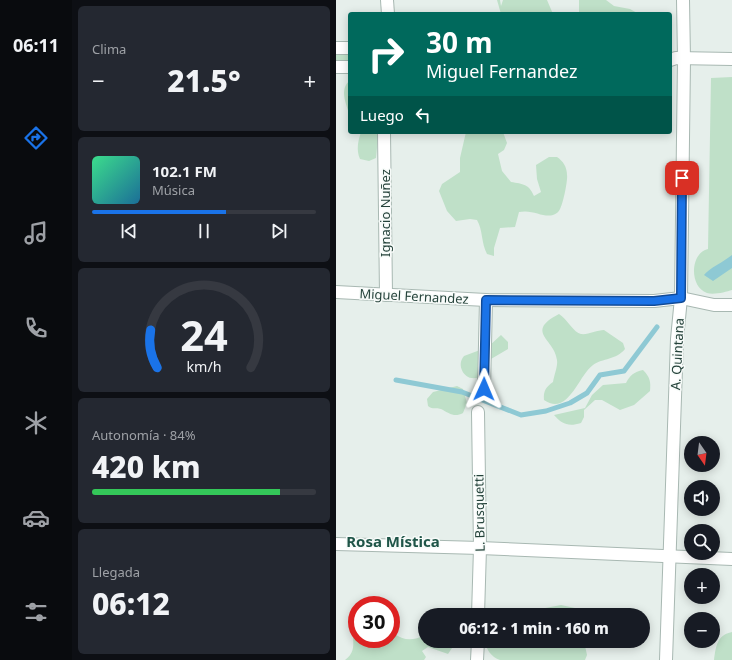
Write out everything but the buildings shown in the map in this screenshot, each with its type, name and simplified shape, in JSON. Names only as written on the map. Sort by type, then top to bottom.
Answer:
[{"type":"street","points":[[387,0],[388,12]]},
{"type":"street","name":"A. Quintana","points":[[666,660],[677,339],[681,298],[675,57],[683,0]]},
{"type":"street","points":[[336,48],[348,48]]},
{"type":"street","points":[[675,57],[732,59]]},
{"type":"street","points":[[336,67],[348,66]]},
{"type":"street","name":"Ignacio Nuñez","points":[[384,134],[386,295]]},
{"type":"street","name":"Miguel Fernandez","points":[[336,292],[486,300],[654,301],[681,298],[714,305],[732,306]]},
{"type":"street","points":[[484,389],[486,300]]},
{"type":"street","name":"L. Brusquetti","points":[[478,412],[480,548],[478,608]]},
{"type":"street","points":[[336,544],[480,548],[732,559]]},
{"type":"street","points":[[477,660],[478,648]]},
{"type":"green space","points":[[497,0],[500,0],[501,6],[503,0],[547,0],[552,12],[500,12]]},
{"type":"green space","points":[[579,0],[606,0],[614,6],[630,9],[635,12],[579,12]]},
{"type":"green space","points":[[336,55],[348,55],[348,60],[336,60]]},
{"type":"green space","points":[[732,77],[732,290],[710,294],[701,290],[697,284],[694,270],[698,257],[702,252],[708,249],[711,78]]},
{"type":"green space","points":[[348,83],[348,111],[344,96]]},
{"type":"green space","points":[[360,134],[377,134],[378,137],[376,158],[369,161],[360,159],[358,152]]},
{"type":"green space","points":[[466,134],[504,134],[507,143],[504,150],[498,154],[502,171],[511,182],[528,187],[534,196],[541,192],[537,179],[536,165],[549,157],[557,157],[563,162],[566,169],[567,178],[559,211],[549,216],[524,211],[519,212],[515,227],[500,228],[494,248],[494,256],[487,254],[477,220],[470,219],[456,221],[447,211],[439,191],[442,184],[460,172],[460,158]]},
{"type":"green space","points":[[559,314],[578,333],[587,334],[604,330],[623,343],[625,349],[614,357],[593,365],[566,399],[560,403],[552,404],[544,400],[544,394],[553,382],[557,360],[552,346],[542,331],[549,320]]},
{"type":"green space","points":[[501,335],[508,342],[508,349],[491,359],[479,377],[470,378],[466,376],[461,369],[464,356],[488,347]]},
{"type":"green space","points":[[643,370],[650,380],[650,391],[634,405],[620,410],[602,400],[595,400],[584,410],[584,417],[581,423],[572,425],[563,423],[554,415],[585,408],[592,395],[603,385],[626,383],[633,374]]},
{"type":"green space","points":[[457,386],[463,389],[467,403],[463,413],[454,415],[441,409],[431,408],[428,406],[427,399],[433,392]]},
{"type":"green space","points":[[561,605],[575,608],[545,608]]},
{"type":"green space","points":[[732,632],[732,660],[714,660],[717,648],[720,648],[720,638],[727,633]]},
{"type":"green space","points":[[400,637],[413,639],[418,637],[418,648],[426,648],[422,651],[426,657],[424,660],[345,660],[350,655],[352,648],[400,648]]},
{"type":"green space","points":[[431,648],[452,648],[448,654]]},
{"type":"green space","points":[[487,648],[586,648],[587,655],[585,660],[500,660],[494,657]]},
{"type":"water","points":[[732,255],[732,268],[713,281],[704,275],[709,270]]},
{"type":"waterway","points":[[396,380],[462,392],[521,415],[546,411],[570,403],[587,393],[600,375],[624,371],[657,327]]},
{"type":"district","name":"Rosa Mística","points":[[393,542]]},
{"type":"route","points":[[484,389],[486,300],[654,301],[681,298],[682,178]]}]
